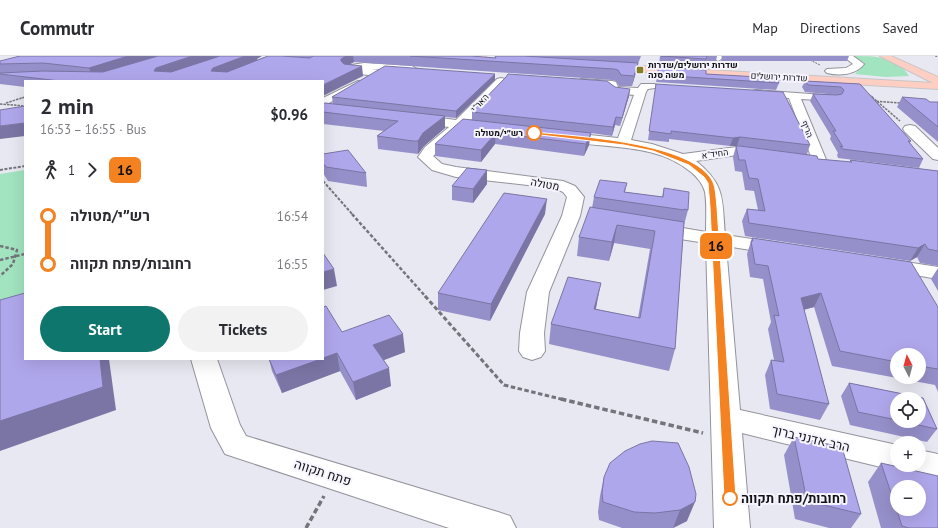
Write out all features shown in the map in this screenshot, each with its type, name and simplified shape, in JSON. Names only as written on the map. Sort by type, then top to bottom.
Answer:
[{"type":"main road","points":[[455,56],[479,57],[492,60]]},
{"type":"main road","points":[[884,56],[938,82]]},
{"type":"main road","points":[[904,56],[938,72]]},
{"type":"main road","name":"שדרות ירושלים","points":[[938,82],[900,82],[855,82],[599,65],[900,82],[938,86]]},
{"type":"main road","points":[[900,82],[923,76],[920,73]]},
{"type":"main road","points":[[900,82],[938,91]]},
{"type":"street","points":[[830,71],[852,70],[858,66],[859,64],[847,56]]},
{"type":"street","points":[[379,73],[348,70],[348,68],[359,66],[420,70]]},
{"type":"street","points":[[324,102],[389,68]]},
{"type":"street","name":"האר\"י","points":[[459,125],[501,79]]},
{"type":"street","points":[[572,81],[612,84],[612,88],[616,90],[660,87]]},
{"type":"street","points":[[624,143],[643,89]]},
{"type":"street","points":[[747,93],[834,98]]},
{"type":"street","name":"הריף","points":[[794,96],[820,162]]},
{"type":"street","points":[[324,108],[338,110]]},
{"type":"street","points":[[406,118],[498,129]]},
{"type":"street","name":"מטולה","points":[[459,125],[430,150],[425,157],[437,168],[456,172],[557,184],[569,189],[576,197],[579,217],[538,292],[532,333],[532,351]]},
{"type":"street","points":[[910,129],[938,156]]},
{"type":"street","points":[[545,134],[624,143],[654,150],[681,159],[700,170],[710,183],[712,191],[732,528]]},
{"type":"street","name":"החיד\"א","points":[[681,159],[737,151],[774,156]]},
{"type":"street","points":[[805,160],[836,164]]},
{"type":"street","points":[[640,227],[800,252]]},
{"type":"street","points":[[869,262],[938,273]]},
{"type":"street","name":"פתח תקווה","points":[[204,360],[226,428],[236,445],[498,528]]},
{"type":"street","name":"הרב אדנני ברוך","points":[[726,428],[890,457]]},
{"type":"street","points":[[926,464],[938,467]]},
{"type":"path","points":[[855,82],[910,129]]},
{"type":"path","points":[[0,104],[24,97]]},
{"type":"path","points":[[871,101],[908,104]]},
{"type":"path","points":[[5,103],[24,106]]},
{"type":"path","points":[[0,170],[24,166]]},
{"type":"path","points":[[324,182],[504,385],[726,428]]},
{"type":"path","points":[[0,246],[17,250],[13,264],[0,276]]},
{"type":"path","points":[[0,260],[24,254]]},
{"type":"path","points":[[306,528],[334,476]]},
{"type":"green space","points":[[852,56],[884,58],[898,64],[909,76],[886,77],[855,74],[865,63]]},
{"type":"green space","points":[[24,170],[24,296],[0,305],[0,174]]},
{"type":"building","points":[[20,56],[128,56],[89,68],[43,63],[0,64],[0,61]]},
{"type":"building","points":[[158,56],[192,56],[156,68],[154,71],[171,72],[220,56],[245,56],[213,68],[211,71],[227,72],[268,56],[310,58],[313,56],[346,56],[341,59],[344,64],[362,66],[324,85],[324,80],[51,80],[0,74],[43,71],[103,72]]},
{"type":"building","points":[[410,56],[471,56],[496,58],[495,56],[524,56],[638,63],[634,76],[621,75],[618,70],[614,69]]},
{"type":"building","points":[[661,56],[707,56],[706,59]]},
{"type":"building","points":[[385,66],[495,74],[456,111],[332,97]]},
{"type":"building","points":[[659,67],[706,70],[706,74],[777,78],[779,83],[657,75]]},
{"type":"building","points":[[508,74],[607,81],[615,87],[630,89],[622,118],[616,117],[613,127],[472,112]]},
{"type":"building","points":[[805,81],[860,84],[911,141],[908,141],[923,159],[842,149],[840,146],[843,147],[833,131],[836,131],[813,94],[837,95],[842,94],[844,90],[841,87],[808,85]]},
{"type":"building","points":[[656,84],[783,92],[810,145],[671,131],[671,134],[649,131]]},
{"type":"building","points":[[902,97],[926,99],[930,102],[938,102],[938,127]]},
{"type":"building","points":[[324,104],[445,116],[423,133],[418,141],[413,141],[377,136],[398,121],[324,112]]},
{"type":"building","points":[[24,106],[24,123],[0,126],[0,110]]},
{"type":"building","points":[[463,119],[591,133],[586,144],[496,133],[481,150],[435,144]]},
{"type":"building","points":[[736,146],[817,156],[818,159],[852,162],[850,160],[938,171],[938,251],[928,249],[925,244],[918,248],[749,223],[747,209],[765,211],[758,179],[749,178],[745,160],[739,160]]},
{"type":"building","points":[[348,150],[366,173],[326,167],[324,164],[324,154]]},
{"type":"building","points":[[467,168],[487,170],[473,189],[452,186]]},
{"type":"building","points":[[600,180],[627,183],[624,192],[663,197],[664,188],[689,192],[688,210],[594,197]]},
{"type":"building","points":[[504,193],[547,199],[491,304],[438,293]]},
{"type":"building","points":[[590,207],[684,222],[675,349],[551,324],[568,277],[601,283],[594,309],[640,318],[655,231],[617,225],[612,242],[579,237]]},
{"type":"building","points":[[752,238],[911,262],[938,307],[938,369],[926,367],[926,348],[890,348],[890,361],[840,351],[821,293],[801,298],[829,404],[777,394],[771,360],[784,362],[774,315],[779,316],[768,266],[755,264],[751,241],[753,241]]},
{"type":"building","points":[[324,254],[334,269],[324,272]]},
{"type":"building","points":[[24,293],[24,360],[100,360],[103,387],[0,421],[0,300]]},
{"type":"building","points":[[326,306],[342,332],[389,315],[403,334],[373,345],[389,368],[353,382],[337,353],[324,358],[324,307]]},
{"type":"building","points":[[269,360],[318,360],[276,375]]},
{"type":"building","points":[[849,383],[893,392],[890,392],[890,419],[858,412]]},
{"type":"building","points":[[926,405],[937,429],[926,427]]},
{"type":"building","points":[[794,437],[842,447],[861,514],[807,501]]},
{"type":"building","points":[[652,441],[678,443],[689,467],[696,494],[695,502],[680,510],[655,513],[634,512],[603,502],[602,493],[604,477],[610,463],[625,451],[640,444]]},
{"type":"building","points":[[881,463],[890,465],[890,472],[920,472],[938,476],[938,528],[909,528],[902,526],[899,516],[926,516],[926,480],[890,480],[890,490]]},
{"type":"bus line","name":"16","points":[[534,133],[624,143],[654,150],[691,164],[700,170],[710,183],[714,207],[730,498]]},
{"type":"place","name":"שדרות ירושלים/שדרות משה סנה","points":[[640,70]]},
{"type":"place","name":"רש״י/מטולה","points":[[534,133]]},
{"type":"place","name":"רחובות/פתח תקווה","points":[[730,498]]}]
